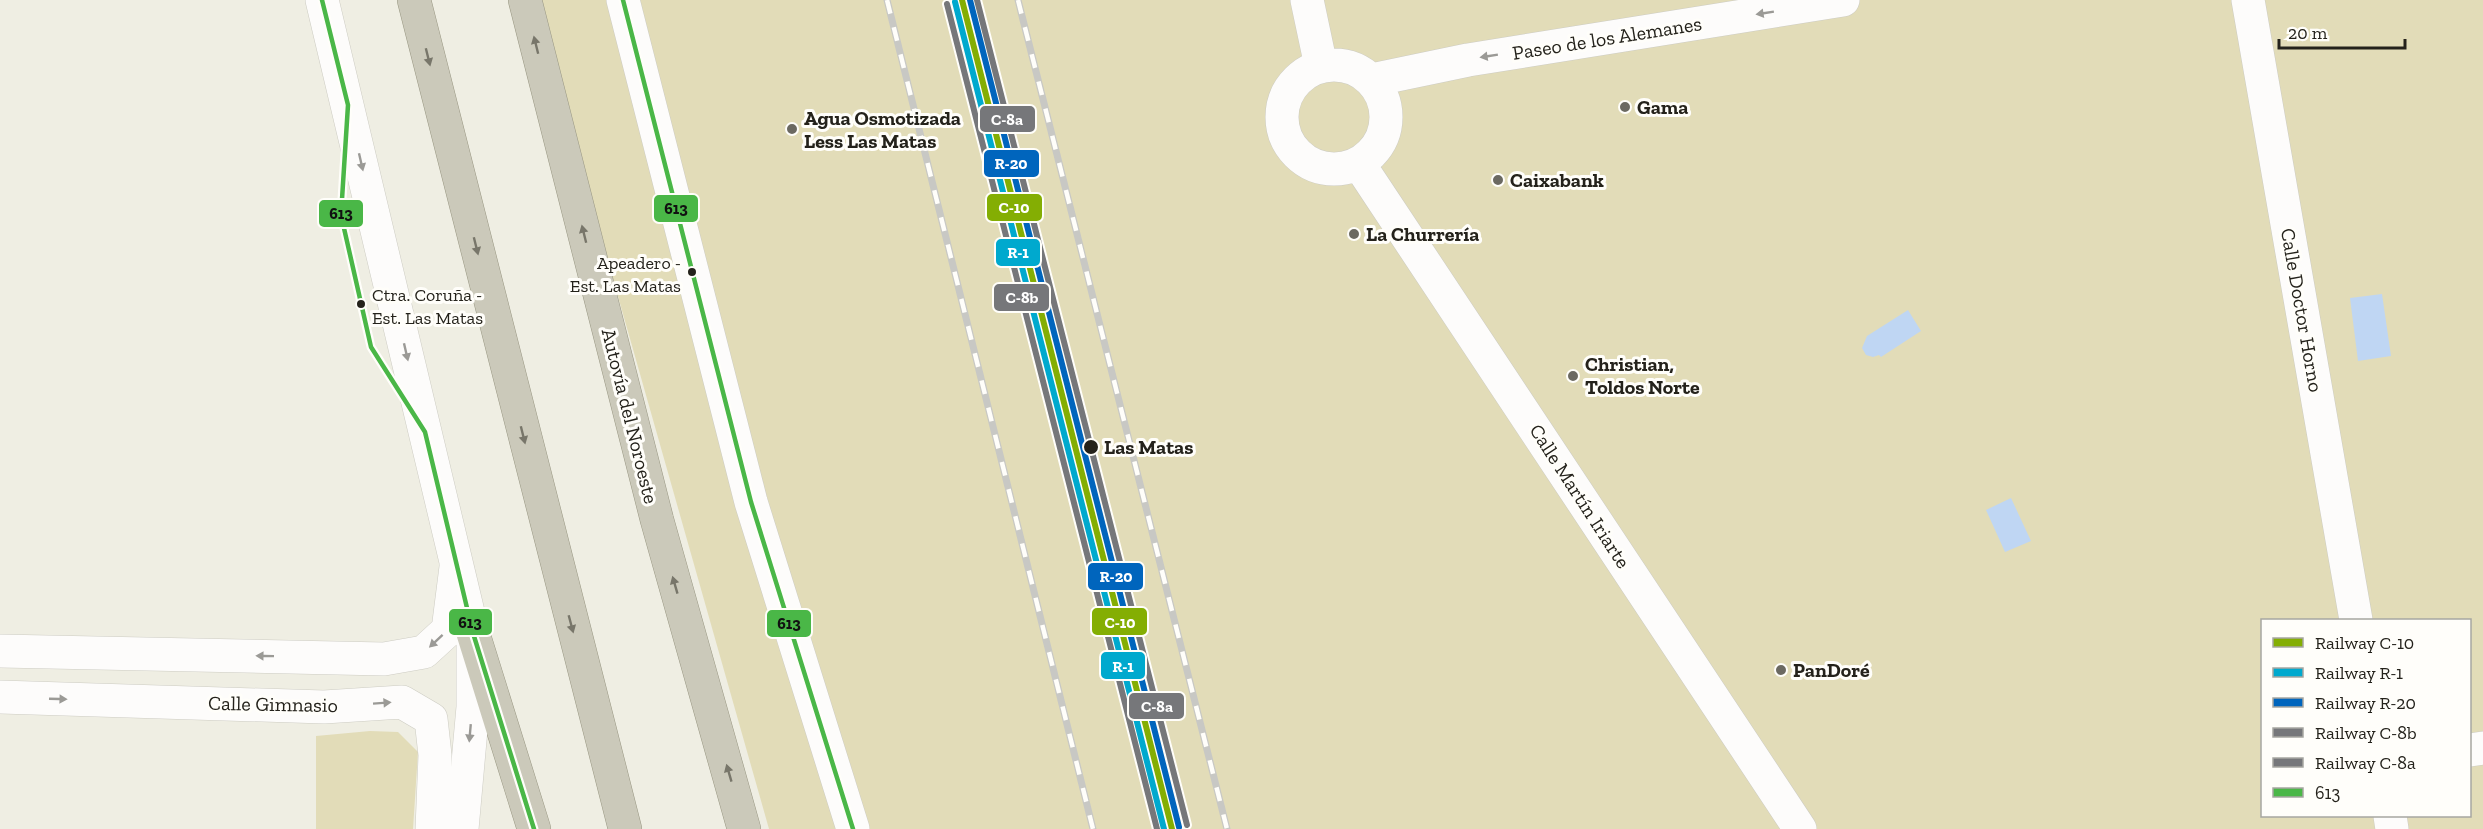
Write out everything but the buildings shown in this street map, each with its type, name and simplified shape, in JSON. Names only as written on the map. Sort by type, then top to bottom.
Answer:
[{"type":"highway","points":[[414,0],[625,829]]},
{"type":"highway","name":"Autovía del Noroeste","points":[[525,0],[657,520],[744,829]]},
{"type":"highway","points":[[473,633],[534,829]]},
{"type":"street","points":[[322,0],[473,633],[473,707],[462,829]]},
{"type":"street","points":[[623,0],[751,502],[853,829]]},
{"type":"street","points":[[1307,0],[1321,66]]},
{"type":"street","name":"Paseo de los Alemanes","points":[[1372,80],[1468,60],[1843,0]]},
{"type":"street","name":"Calle Doctor Horno","points":[[2248,0],[2356,619]]},
{"type":"street","points":[[1335,64],[1361,71],[1372,80],[1386,104],[1386,125],[1379,145],[1370,156],[1359,164],[1340,169],[1320,168],[1303,159],[1289,145],[1282,126],[1282,107],[1289,88],[1303,74],[1321,66],[1335,64]]},
{"type":"street","name":"Calle Martín Iriarte","points":[[1359,164],[1800,829]]},
{"type":"street","points":[[0,651],[384,658],[424,652],[448,630],[456,567]]},
{"type":"street","name":"Calle Gimnasio","points":[[0,697],[324,707],[402,702],[431,718],[435,755],[432,829]]},
{"type":"shaded area","points":[[534,0],[2483,0],[2483,829],[769,829]]},
{"type":"shaded area","points":[[370,731],[398,732],[418,752],[413,829],[316,829],[316,736]]},
{"type":"water","points":[[2382,294],[2391,356],[2358,361],[2350,298]]},
{"type":"water","points":[[1908,310],[1921,331],[1881,357],[1866,355],[1862,348],[1867,336]]},
{"type":"water","points":[[2011,498],[2031,541],[2005,552],[1986,510]]},
{"type":"railway","points":[[887,0],[1093,829]]},
{"type":"railway","points":[[1018,0],[1227,829]]},
{"type":"rail line","name":"C-10","points":[[962,0],[1172,829]]},
{"type":"rail line","name":"R-20","points":[[970,0],[1179,827]]},
{"type":"rail line","name":"C-8a","points":[[977,0],[1187,825]]},
{"type":"rail line","name":"R-1","points":[[955,2],[1164,829]]},
{"type":"rail line","name":"C-8b","points":[[947,4],[1157,829]]},
{"type":"transit line","name":"613","points":[[322,0],[348,105],[341,215],[371,347],[425,432],[473,633],[534,829]]},
{"type":"transit line","name":"613","points":[[623,0],[751,502],[853,829]]},
{"type":"place","name":"Gama","points":[[1625,107]]},
{"type":"place","name":"Agua Osmotizada Less Las Matas","points":[[792,129]]},
{"type":"place","name":"Caixabank","points":[[1498,180]]},
{"type":"place","name":"La Churrería","points":[[1354,234]]},
{"type":"place","name":"Apeadero - Est. Las Matas","points":[[692,272]]},
{"type":"place","name":"Ctra. Coruña - Est. Las Matas","points":[[361,304]]},
{"type":"place","name":"Christian, Toldos Norte","points":[[1573,376]]},
{"type":"place","name":"Las Matas","points":[[1091,447]]},
{"type":"place","name":"PanDoré","points":[[1781,670]]}]
